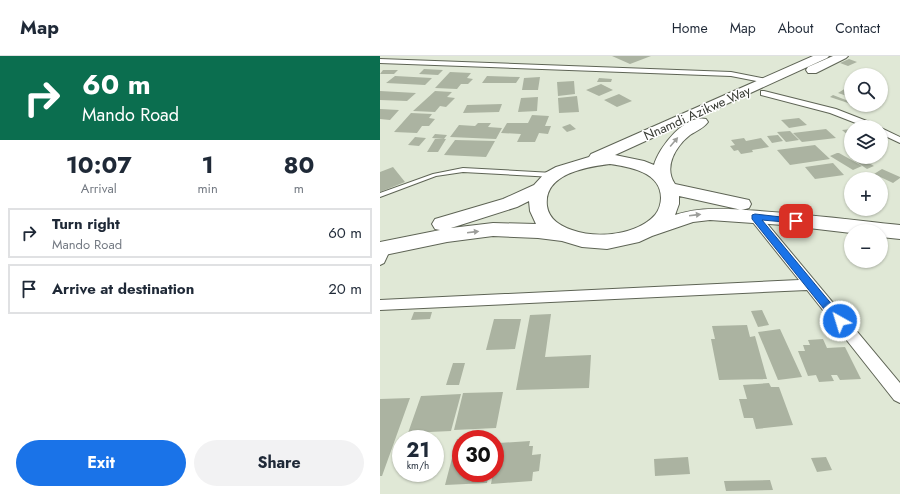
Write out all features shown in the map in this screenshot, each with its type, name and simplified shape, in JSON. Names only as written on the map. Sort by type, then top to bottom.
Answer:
[{"type":"highway","name":"Nnamdi Azikwe Way","points":[[665,183],[661,166],[673,143],[682,134],[694,125],[823,56]]},
{"type":"highway","name":"Nnamdi Azikwe Way","points":[[570,166],[622,147],[842,56]]},
{"type":"highway","points":[[381,248],[510,203],[547,182],[570,166],[589,161],[603,160],[630,162],[648,168],[665,183],[716,200],[749,206],[900,220]]},
{"type":"highway","points":[[547,182],[537,202],[540,216],[552,229],[572,238]]},
{"type":"highway","points":[[645,232],[663,219],[671,203],[665,183]]},
{"type":"highway","points":[[381,248],[433,238],[497,229],[532,230],[596,242],[622,240],[691,216],[710,214],[755,217],[900,232]]},
{"type":"street","points":[[380,61],[724,74],[765,87],[856,120]]},
{"type":"street","points":[[888,134],[900,140]]},
{"type":"street","points":[[755,217],[900,395]]},
{"type":"street","points":[[380,305],[810,285]]},
{"type":"lane","points":[[380,195],[435,175],[463,170],[547,182]]},
{"type":"building","points":[[612,56],[651,56],[630,64]]},
{"type":"building","points":[[849,59],[857,62],[848,66],[840,63]]},
{"type":"building","points":[[424,69],[443,70],[438,75],[419,74]]},
{"type":"building","points":[[383,70],[398,70],[394,74],[380,74]]},
{"type":"building","points":[[450,72],[471,73],[467,78],[473,79],[468,84],[461,84],[457,89],[435,88]]},
{"type":"building","points":[[395,76],[432,78],[425,85],[386,83]]},
{"type":"building","points":[[487,76],[520,77],[516,83],[482,83]]},
{"type":"building","points":[[540,77],[538,90],[522,90],[524,78]]},
{"type":"building","points":[[599,78],[612,79],[611,82],[597,82]]},
{"type":"building","points":[[574,81],[575,94],[558,96],[557,82]]},
{"type":"building","points":[[601,84],[613,90],[599,96],[586,90]]},
{"type":"building","points":[[844,89],[844,95],[838,93]]},
{"type":"building","points":[[380,91],[416,93],[407,101],[380,100]]},
{"type":"building","points":[[435,91],[452,92],[447,97],[455,98],[446,107],[440,106],[435,112],[413,111]]},
{"type":"building","points":[[619,94],[632,101],[617,107],[604,100]]},
{"type":"building","points":[[833,95],[844,99],[844,102],[830,97]]},
{"type":"building","points":[[577,96],[579,112],[559,113],[558,98]]},
{"type":"building","points":[[538,97],[537,111],[518,112],[521,98]]},
{"type":"building","points":[[502,104],[499,112],[463,113],[467,105]]},
{"type":"building","points":[[380,109],[399,110],[390,120],[380,119]]},
{"type":"building","points":[[411,113],[432,114],[429,118],[435,119],[429,126],[422,126],[417,133],[394,132]]},
{"type":"building","points":[[532,115],[549,116],[545,126],[551,126],[548,134],[539,133],[535,142],[517,142],[521,134],[501,133],[507,123],[528,123]]},
{"type":"building","points":[[799,118],[807,125],[789,128],[781,120]]},
{"type":"building","points":[[478,123],[491,123],[488,127],[502,128],[496,139],[450,137],[459,125],[475,126]]},
{"type":"building","points":[[570,124],[576,129],[567,132],[562,127]]},
{"type":"building","points":[[826,129],[836,138],[802,142],[793,133]]},
{"type":"building","points":[[790,131],[799,140],[786,142],[777,132]]},
{"type":"building","points":[[435,134],[447,135],[444,139],[432,138]]},
{"type":"building","points":[[778,135],[783,141],[772,143],[767,136]]},
{"type":"building","points":[[415,137],[426,138],[419,146],[408,145]]},
{"type":"building","points":[[744,138],[746,141],[761,138],[769,147],[752,150],[753,152],[741,154],[738,150],[734,151],[730,146],[735,145],[731,140]]},
{"type":"building","points":[[435,139],[446,139],[438,152],[427,152]]},
{"type":"building","points":[[455,140],[495,141],[486,157],[444,155]]},
{"type":"building","points":[[815,145],[830,159],[790,165],[777,150]]},
{"type":"building","points":[[839,153],[844,156],[844,164],[858,164],[862,166],[853,170],[830,156]]},
{"type":"building","points":[[833,163],[844,175],[815,179],[805,167]]},
{"type":"building","points":[[860,164],[871,164],[874,166],[867,169]]},
{"type":"building","points":[[393,167],[405,182],[380,192],[380,172]]},
{"type":"building","points":[[882,169],[900,177],[900,178],[893,183],[888,181],[888,172],[877,172]]},
{"type":"building","points":[[762,310],[769,325],[758,327],[751,311]]},
{"type":"building","points":[[414,312],[432,312],[430,319],[411,320]]},
{"type":"building","points":[[551,314],[545,357],[591,355],[589,388],[516,390],[530,315]]},
{"type":"building","points":[[494,319],[521,319],[515,349],[486,350]]},
{"type":"building","points":[[747,325],[750,337],[755,336],[767,379],[719,380],[711,339],[715,339],[712,326]]},
{"type":"building","points":[[780,329],[802,377],[778,380],[758,332]]},
{"type":"building","points":[[823,339],[827,348],[845,347],[861,379],[840,380],[837,375],[831,375],[834,381],[819,382],[816,375],[808,376],[798,351],[805,351],[803,345],[810,345],[808,340]]},
{"type":"building","points":[[453,363],[465,363],[459,385],[446,385]]},
{"type":"building","points":[[769,383],[771,387],[779,387],[793,425],[756,429],[753,418],[744,418],[739,399],[747,399],[743,385]]},
{"type":"building","points":[[503,392],[496,428],[454,430],[463,393]]},
{"type":"building","points":[[461,394],[451,431],[409,430],[421,396]]},
{"type":"building","points":[[410,398],[399,430],[392,430],[392,448],[382,476],[380,476],[380,399]]},
{"type":"building","points":[[530,441],[529,446],[533,446],[532,455],[541,454],[539,471],[533,472],[532,481],[491,484],[491,482],[504,482],[504,443]]},
{"type":"building","points":[[688,457],[690,474],[655,476],[654,459]]},
{"type":"building","points":[[826,457],[832,470],[817,472],[811,458]]},
{"type":"building","points":[[452,458],[452,482],[487,482],[487,483],[445,485]]},
{"type":"building","points":[[770,480],[773,490],[726,491],[724,481]]},
{"type":"route","points":[[796,221],[755,217],[840,321]]}]
